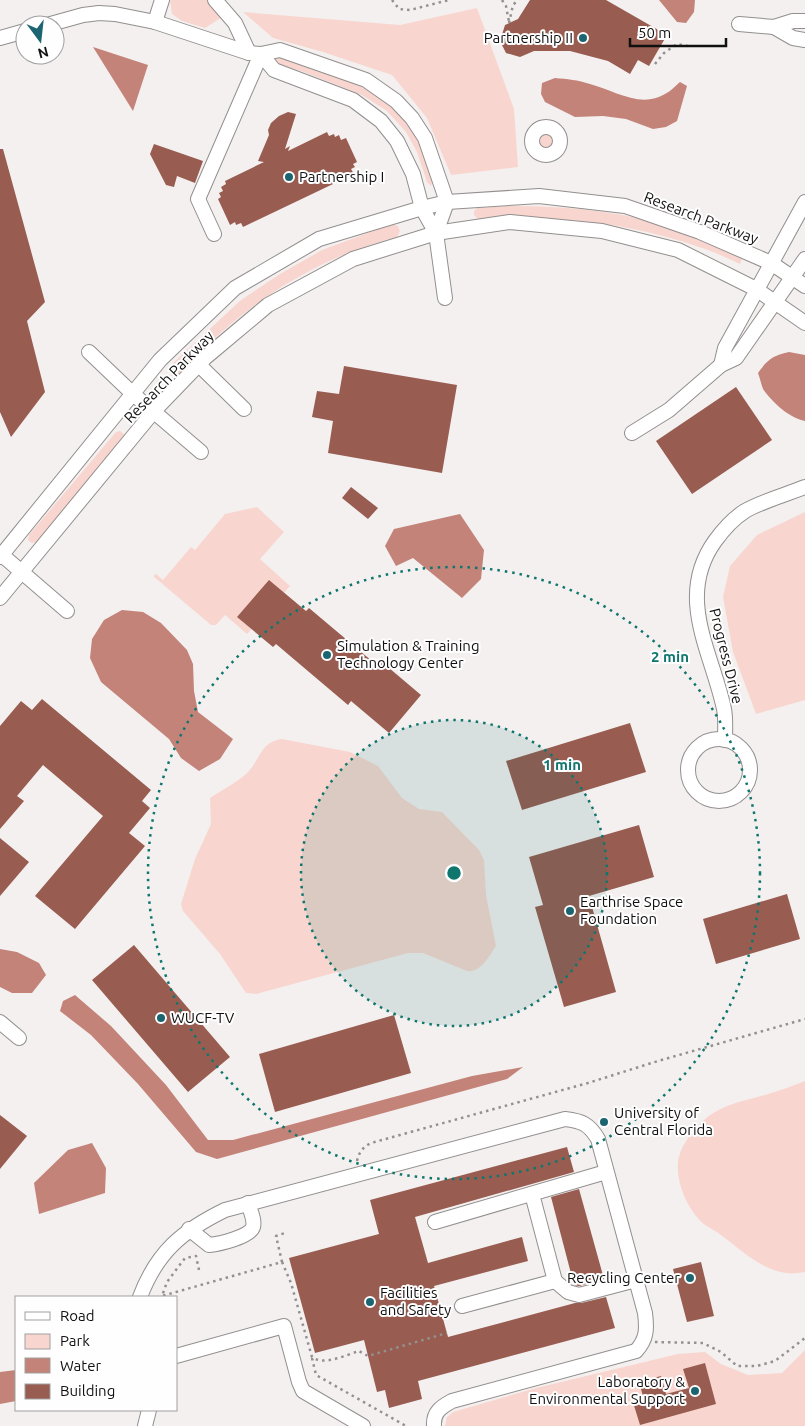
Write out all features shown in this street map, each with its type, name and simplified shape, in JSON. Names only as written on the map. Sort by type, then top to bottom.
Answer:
[{"type":"street","points":[[155,22],[162,0]]},
{"type":"street","points":[[216,0],[235,23],[255,54],[274,70],[353,100],[381,121],[397,141],[413,174],[422,208],[436,233],[445,298]]},
{"type":"street","points":[[65,20],[99,13],[155,22],[255,54],[280,50],[366,80],[396,101],[412,118],[425,138],[447,202],[436,233]]},
{"type":"street","points":[[739,24],[774,27],[793,21],[805,22]]},
{"type":"street","points":[[774,27],[793,38],[805,40]]},
{"type":"street","points":[[0,38],[15,34]]},
{"type":"street","points":[[214,234],[198,199],[255,54]]},
{"type":"street","name":"Research Parkway","points":[[1,556],[160,360],[234,288],[319,238],[447,202],[539,196],[625,206],[700,232],[771,262],[805,286]]},
{"type":"street","points":[[721,365],[725,348],[805,202]]},
{"type":"street","name":"Research Parkway","points":[[0,598],[154,412],[199,364],[268,305],[353,260],[436,233],[510,222],[602,231],[678,250],[756,289],[805,323]]},
{"type":"street","points":[[632,433],[669,410],[721,365],[736,358],[805,259]]},
{"type":"street","points":[[89,352],[133,394],[200,452]]},
{"type":"street","points":[[199,364],[244,409]]},
{"type":"street","name":"Progress Drive","points":[[725,740],[724,710],[699,627],[697,606],[699,576],[709,550],[722,532],[744,511],[805,487]]},
{"type":"street","points":[[1,556],[67,610]]},
{"type":"street","points":[[725,740],[738,745],[750,763],[750,774],[747,784],[741,792],[732,798],[723,801],[706,798],[692,785],[689,776],[689,766],[697,748],[710,741],[725,740]]},
{"type":"street","points":[[0,1022],[19,1038]]},
{"type":"street","points":[[140,1296],[147,1278],[161,1258],[189,1230],[200,1222],[225,1210],[565,1119],[579,1121],[592,1129],[598,1139],[645,1313],[647,1329],[643,1342],[636,1351],[452,1402],[439,1408],[433,1420],[434,1426]]},
{"type":"street","points":[[435,1222],[606,1172]]},
{"type":"street","points":[[532,1194],[554,1281],[568,1292],[579,1295],[636,1280]]},
{"type":"street","points":[[189,1230],[209,1245],[247,1234],[253,1227],[254,1221],[248,1203]]},
{"type":"street","points":[[462,1306],[554,1281]]},
{"type":"street","points":[[178,1355],[284,1326],[303,1391],[363,1426]]},
{"type":"street","points":[[145,1426],[149,1411]]},
{"type":"path","points":[[392,0],[399,9],[410,10],[449,0]]},
{"type":"path","points":[[502,0],[506,6],[509,23],[514,5],[518,0]]},
{"type":"path","points":[[655,64],[664,53],[677,44],[688,46]]},
{"type":"path","points":[[356,1174],[359,1153],[371,1143],[588,1083],[805,1019]]},
{"type":"path","points":[[286,1233],[276,1236],[316,1374],[406,1426]]},
{"type":"path","points":[[199,1270],[196,1256],[186,1258],[166,1282],[162,1296],[282,1262]]},
{"type":"path","points":[[312,1357],[324,1361],[360,1351],[368,1356],[448,1333]]},
{"type":"path","points":[[643,1342],[703,1343],[721,1352],[737,1366],[757,1366],[775,1361],[805,1338]]},
{"type":"green space","points":[[170,0],[215,0],[227,14],[205,28],[182,21],[172,14]]},
{"type":"green space","points":[[477,8],[514,109],[518,167],[451,175],[427,118],[392,75],[273,38],[243,12],[400,25]]},
{"type":"green space","points":[[272,55],[304,64],[357,84],[387,102],[405,120],[416,137],[433,181],[431,186],[427,182],[417,152],[406,132],[387,111],[362,95],[278,64]]},
{"type":"green space","points":[[545,131],[552,134],[555,141],[552,148],[545,151],[538,148],[535,141],[538,134]]},
{"type":"green space","points":[[510,206],[590,210],[650,221],[678,230],[742,259],[740,264],[678,240],[593,222],[536,218],[478,219],[474,215],[474,211],[477,208]]},
{"type":"green space","points":[[392,224],[398,226],[400,231],[397,237],[350,252],[305,273],[283,286],[224,330],[178,376],[171,376],[172,364],[241,300],[280,274],[322,250]]},
{"type":"green space","points":[[120,431],[125,435],[124,441],[38,542],[32,543],[28,540],[29,535],[116,432]]},
{"type":"green space","points":[[257,507],[284,532],[260,559],[290,586],[247,634],[225,615],[216,625],[211,625],[153,576],[156,574],[163,580],[191,547],[195,550],[225,514]]},
{"type":"green space","points":[[805,512],[805,700],[756,714],[733,652],[723,597],[730,566],[757,535]]},
{"type":"green space","points":[[282,739],[350,752],[378,766],[402,798],[419,809],[442,812],[479,850],[484,860],[486,895],[496,946],[480,967],[467,971],[423,953],[408,953],[256,994],[246,993],[220,954],[183,911],[181,904],[195,859],[211,824],[210,798],[245,775],[265,747]]},
{"type":"green space","points":[[805,1081],[805,1272],[788,1273],[777,1271],[759,1263],[699,1219],[689,1205],[681,1188],[678,1163],[687,1140],[699,1125],[717,1111],[732,1104]]},
{"type":"green space","points":[[805,1350],[805,1426],[445,1426],[447,1417],[453,1412],[536,1388],[678,1354],[705,1352],[721,1364],[748,1375],[782,1373]]},
{"type":"water","points":[[659,0],[695,0],[694,12],[686,23],[677,22]]},
{"type":"water","points":[[93,47],[148,65],[133,111]]},
{"type":"water","points":[[555,78],[581,82],[627,97],[646,100],[665,94],[680,82],[687,86],[677,121],[666,127],[653,129],[626,119],[603,116],[575,117],[545,102],[541,94],[542,83]]},
{"type":"water","points":[[789,352],[805,355],[805,421],[793,417],[771,399],[763,389],[758,373],[771,359]]},
{"type":"water","points":[[460,514],[484,550],[481,579],[462,598],[413,558],[396,566],[385,546],[394,529]]},
{"type":"water","points":[[122,610],[143,612],[161,623],[187,650],[193,664],[194,691],[198,712],[233,739],[220,759],[199,771],[181,758],[169,739],[101,682],[90,658],[92,639],[104,620]]},
{"type":"water","points":[[0,949],[17,952],[39,963],[46,975],[32,993],[12,993],[0,987]]},
{"type":"water","points":[[75,995],[111,1026],[166,1085],[208,1140],[233,1140],[472,1076],[523,1067],[507,1079],[217,1159],[196,1152],[138,1084],[91,1035],[60,1011],[63,1001]]},
{"type":"water","points":[[92,1143],[106,1168],[105,1193],[39,1214],[34,1183],[68,1150]]},
{"type":"water","points":[[15,1370],[15,1401],[0,1404],[0,1372]]},
{"type":"building","name":"Partnership II","points":[[530,0],[606,0],[667,35],[649,66],[638,60],[630,74],[608,61],[570,51],[534,51],[520,57],[506,53],[500,41],[505,25],[518,19]]},
{"type":"building","name":"Partnership I","points":[[288,112],[296,114],[285,149],[290,146],[288,151],[327,132],[329,136],[334,134],[335,137],[339,135],[341,140],[346,138],[357,162],[353,164],[355,167],[351,169],[354,174],[243,227],[241,223],[236,225],[235,222],[230,225],[218,199],[221,197],[219,193],[223,191],[221,187],[226,184],[225,181],[264,162],[258,161],[269,135],[268,130],[271,123],[279,116]]},
{"type":"building","points":[[154,144],[203,161],[195,183],[177,176],[174,187],[166,185],[150,154]]},
{"type":"building","points":[[0,149],[3,149],[45,302],[27,321],[45,392],[11,437],[0,412]]},
{"type":"building","points":[[344,366],[457,385],[442,473],[328,453],[333,421],[312,417],[317,391],[339,394]]},
{"type":"building","points":[[736,387],[772,440],[692,494],[656,441]]},
{"type":"building","points":[[351,487],[378,508],[368,519],[342,498]]},
{"type":"building","name":"Simulation & Training Technology Center","points":[[269,580],[306,611],[309,608],[379,667],[382,662],[421,695],[389,733],[351,701],[348,705],[276,644],[273,647],[237,617]]},
{"type":"building","points":[[42,699],[151,790],[142,801],[150,808],[129,833],[145,846],[75,929],[35,896],[103,816],[43,765],[17,796],[24,801],[0,829],[0,726],[21,701],[32,710]]},
{"type":"building","points":[[630,723],[646,772],[522,810],[506,761]]},
{"type":"building","points":[[639,825],[654,877],[589,896],[616,992],[564,1007],[535,907],[543,905],[529,857]]},
{"type":"building","points":[[0,838],[29,862],[0,896]]},
{"type":"building","points":[[787,894],[800,939],[716,964],[703,919]]},
{"type":"building","name":"WUCF-TV","points":[[134,945],[230,1057],[188,1092],[92,980]]},
{"type":"building","points":[[394,1015],[411,1073],[275,1112],[259,1054]]},
{"type":"building","points":[[0,1115],[27,1136],[0,1169]]},
{"type":"building","points":[[567,1147],[574,1172],[415,1217],[428,1263],[522,1237],[528,1261],[434,1286],[448,1337],[575,1303],[606,1297],[615,1328],[418,1381],[422,1399],[389,1408],[385,1390],[377,1392],[364,1340],[315,1353],[289,1258],[379,1234],[370,1200]]},
{"type":"building","points":[[579,1189],[604,1279],[579,1286],[574,1285],[551,1197]]},
{"type":"building","points":[[701,1262],[714,1316],[687,1322],[673,1269]]},
{"type":"building","name":"Laboratory & Environmental Support","points":[[705,1363],[716,1404],[640,1425],[632,1399],[643,1396],[639,1382],[661,1376],[666,1394],[689,1388],[683,1369]]},
{"type":"place","name":"Partnership II","points":[[583,38]]},
{"type":"place","name":"Partnership I","points":[[289,177]]},
{"type":"place","name":"Simulation & Training Technology Center","points":[[327,655]]},
{"type":"place","name":"Earthrise Space Foundation","points":[[570,911]]},
{"type":"place","name":"WUCF-TV","points":[[161,1018]]},
{"type":"place","name":"University of Central Florida","points":[[604,1122]]},
{"type":"place","name":"Recycling Center","points":[[690,1278]]},
{"type":"place","name":"Facilities and Safety","points":[[370,1302]]},
{"type":"place","name":"Laboratory & Environmental Support","points":[[695,1391]]}]
